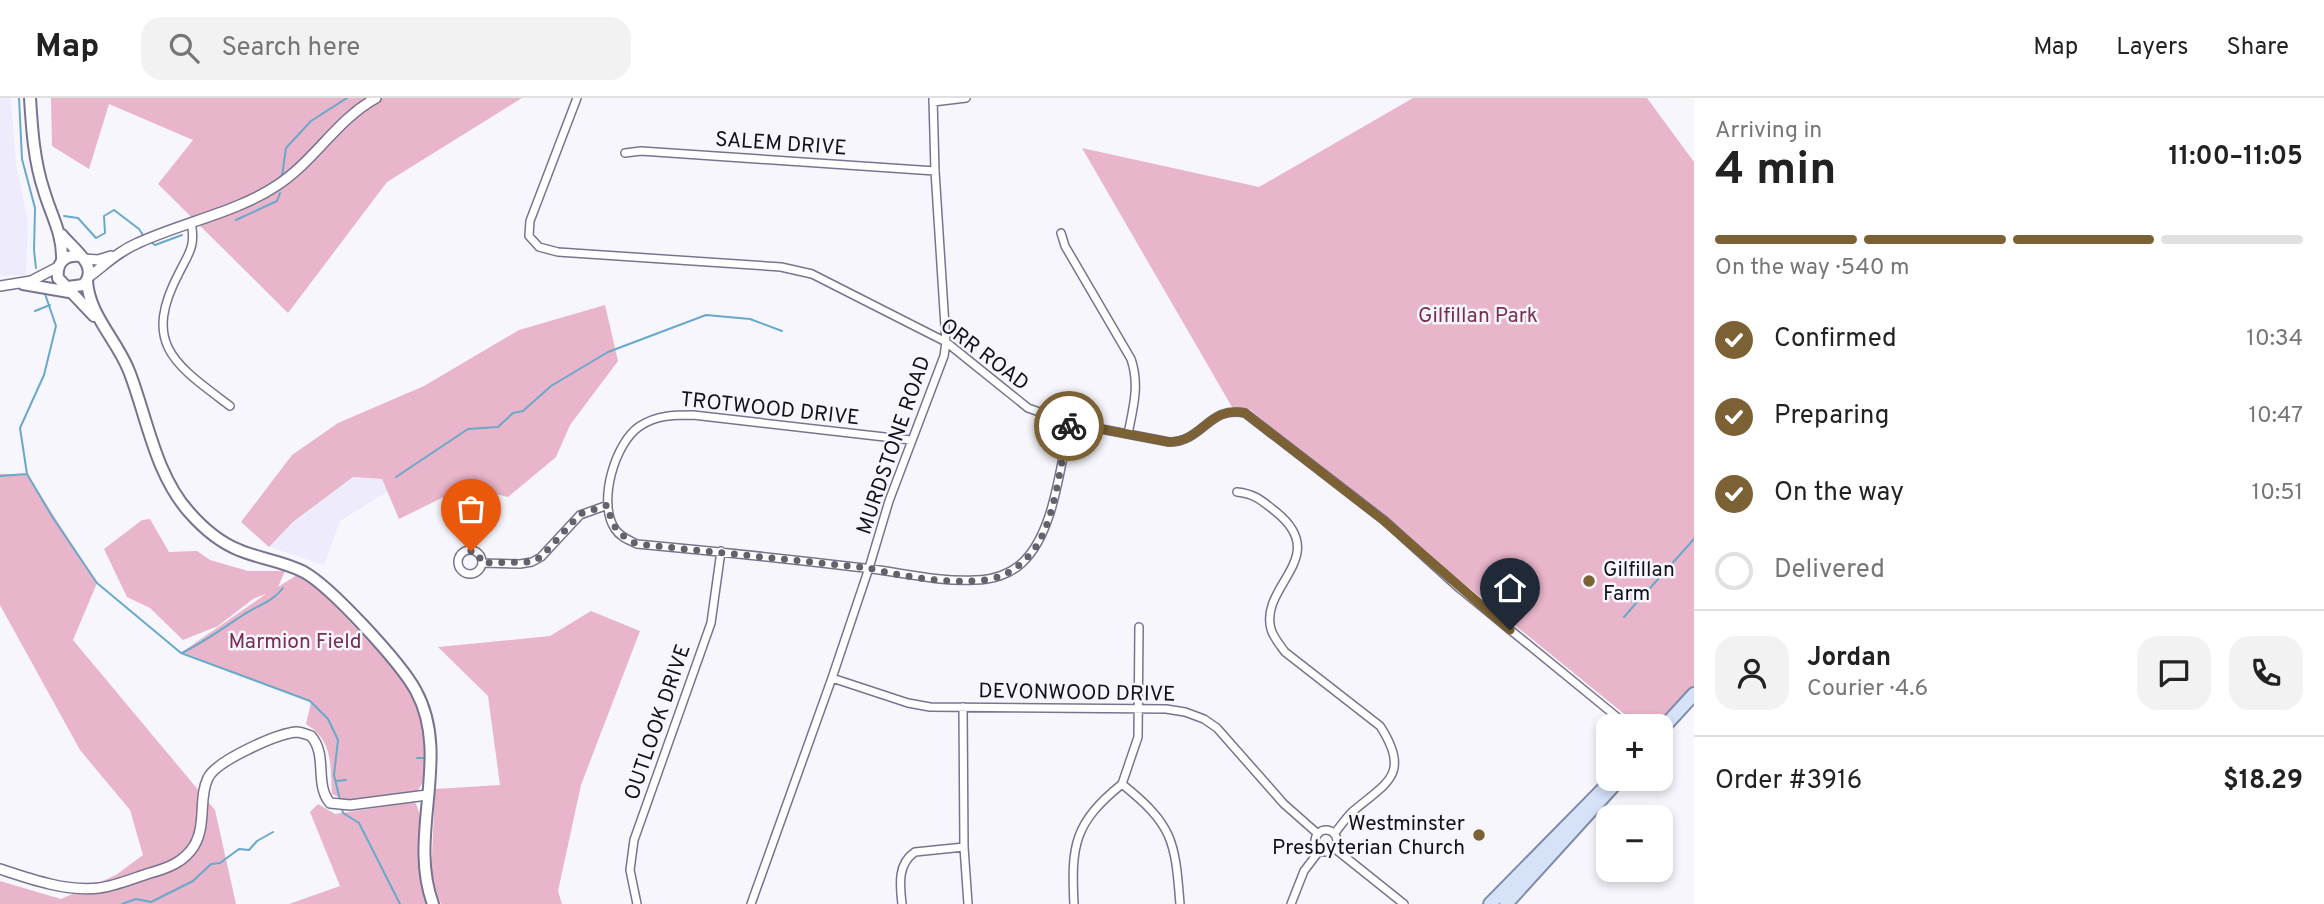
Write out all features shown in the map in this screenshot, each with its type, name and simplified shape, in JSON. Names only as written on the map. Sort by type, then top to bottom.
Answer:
[{"type":"main road","points":[[30,98],[37,165],[44,192],[60,233],[89,267],[90,302],[128,367],[164,471],[186,510],[216,538],[233,548],[291,566],[321,584],[411,682],[425,710],[430,735],[423,861],[433,904]]},
{"type":"main road","points":[[60,233],[60,263],[57,272],[66,287],[103,325]]},
{"type":"main road","points":[[60,263],[70,256],[82,258]]},
{"type":"main road","points":[[27,283],[78,288],[88,279]]},
{"type":"main road","points":[[1673,717],[1694,694]]},
{"type":"main road","points":[[1490,904],[1601,791]]},
{"type":"main road","points":[[1506,904],[1609,791]]},
{"type":"street","points":[[82,258],[97,260],[116,254],[274,188],[299,170],[340,124],[376,98]]},
{"type":"street","name":"ORR ROAD","points":[[577,98],[530,222],[530,236],[539,247],[558,252],[781,267],[812,274],[946,342],[1028,408],[1070,423],[1180,442],[1194,435],[1221,414],[1228,411],[1245,413],[1383,520],[1613,714]]},
{"type":"street","points":[[933,100],[966,98]]},
{"type":"street","name":"MURDSTONE ROAD","points":[[751,904],[832,678],[889,501],[944,356],[946,342],[933,100]]},
{"type":"street","name":"SALEM DRIVE","points":[[625,153],[641,151],[935,171]]},
{"type":"street","points":[[191,222],[194,243],[169,291],[163,310],[163,331],[168,347],[182,369],[230,406]]},
{"type":"street","points":[[1061,233],[1065,246],[1131,359],[1136,373],[1137,385],[1128,435]]},
{"type":"street","points":[[88,279],[116,254]]},
{"type":"street","points":[[0,286],[27,283],[60,263]]},
{"type":"street","name":"TROTWOOD DRIVE","points":[[608,505],[614,462],[621,446],[640,426],[666,415],[693,415],[911,440]]},
{"type":"street","points":[[482,563],[532,562],[541,557],[580,514],[608,505],[615,529],[622,537],[637,544],[869,568],[886,573],[946,580],[977,580],[1002,576],[1023,562],[1040,541],[1049,518],[1070,423]]},
{"type":"street","points":[[1237,492],[1253,494],[1279,514],[1293,532],[1296,541],[1295,563],[1274,596],[1271,606],[1271,628],[1276,640],[1285,652],[1380,726],[1391,743],[1394,764],[1382,791],[1354,811],[1334,834]]},
{"type":"street","name":"OUTLOOK DRIVE","points":[[637,904],[630,870],[634,840],[711,623],[721,551]]},
{"type":"street","points":[[1074,904],[1074,847],[1082,828],[1102,800],[1122,784],[1138,737],[1139,627]]},
{"type":"street","name":"DEVONWOOD DRIVE","points":[[832,678],[908,704],[930,707],[1140,708],[1185,712],[1210,724],[1235,747],[1284,804],[1318,834]]},
{"type":"street","points":[[963,707],[964,847],[968,904]]},
{"type":"street","points":[[0,869],[54,884],[98,888],[166,868],[181,861],[196,843],[208,776],[225,762],[294,732],[311,736],[318,746],[325,797],[334,804],[346,805],[427,794]]},
{"type":"street","points":[[1122,784],[1155,814],[1169,834],[1177,857],[1180,904]]},
{"type":"street","points":[[1324,830],[1334,834],[1334,848],[1325,852],[1320,850],[1315,844],[1318,834],[1324,830]]},
{"type":"street","points":[[902,904],[901,872],[909,856],[915,852],[964,847]]},
{"type":"street","points":[[1334,848],[1404,904]]},
{"type":"street","points":[[1291,904],[1299,881],[1320,850]]},
{"type":"shaded area","points":[[0,98],[11,98],[16,164],[28,221],[26,275],[0,276]]},
{"type":"shaded area","points":[[353,477],[382,479],[387,492],[340,521],[324,565],[269,547],[293,523]]},
{"type":"green space","points":[[51,98],[522,98],[387,182],[288,313],[158,184],[193,140],[109,104],[89,169],[52,146]]},
{"type":"green space","name":"Gilfillan Park","points":[[1413,98],[1647,98],[1694,162],[1694,686],[1668,714],[1624,714],[1249,409],[1232,407],[1082,148],[1259,187]]},
{"type":"green space","points":[[605,305],[618,361],[570,425],[556,457],[508,497],[464,487],[399,519],[382,479],[353,477],[293,522],[269,547],[241,522],[292,455],[338,423],[424,386],[519,330]]},
{"type":"green space","points":[[0,474],[27,474],[97,583],[73,640],[215,810],[236,904],[0,904],[0,881],[61,899],[116,875],[143,855],[130,810],[80,750],[0,605]]},
{"type":"green space","name":"Marmion Field","points":[[150,519],[169,552],[197,551],[210,560],[248,571],[285,571],[278,587],[297,575],[316,586],[387,661],[416,699],[425,733],[424,780],[417,792],[352,803],[332,794],[329,754],[322,738],[306,724],[311,702],[182,652],[266,594],[253,599],[218,626],[183,640],[150,608],[127,597],[104,549],[142,520]]},
{"type":"green space","points":[[591,611],[640,631],[581,785],[558,891],[562,904],[441,904],[431,878],[435,789],[500,785],[488,696],[438,647],[550,636]]},
{"type":"green space","points":[[415,802],[421,825],[420,876],[428,904],[289,904],[340,886],[310,812],[318,804],[335,814]]},
{"type":"waterway","points":[[19,98],[22,159],[35,208],[36,268]]},
{"type":"waterway","points":[[282,176],[286,148],[311,121],[347,98]]},
{"type":"waterway","points":[[236,220],[277,201],[280,193]]},
{"type":"waterway","points":[[64,216],[78,218],[96,238],[105,233],[104,216],[114,210],[143,235]]},
{"type":"waterway","points":[[152,243],[155,245],[182,235]]},
{"type":"waterway","points":[[45,294],[56,326],[44,375],[20,428],[27,474],[97,583],[181,653],[310,701],[328,719],[338,740],[334,775],[340,800]]},
{"type":"waterway","points":[[35,311],[50,305]]},
{"type":"waterway","points":[[396,477],[468,429],[498,427],[513,413],[523,411],[551,386],[608,352],[706,315],[750,319],[782,331]]},
{"type":"waterway","points":[[0,476],[27,474]]},
{"type":"waterway","points":[[1643,596],[1694,539]]},
{"type":"waterway","points":[[182,653],[269,600],[283,588]]},
{"type":"waterway","points":[[1624,617],[1638,601]]},
{"type":"waterway","points":[[417,758],[425,758]]},
{"type":"waterway","points":[[336,781],[346,780]]},
{"type":"waterway","points":[[342,809],[343,813],[359,823],[400,904]]},
{"type":"waterway","points":[[122,904],[136,899],[151,902],[193,881],[211,864],[220,863],[239,849],[249,850],[257,841],[273,832]]},
{"type":"way so far","points":[[471,551],[478,553],[482,563],[532,562],[541,557],[580,514],[608,505],[615,529],[622,537],[637,544],[869,568],[886,573],[946,580],[977,580],[1002,576],[1023,562],[1040,541],[1049,518],[1069,426]]},
{"type":"place","name":"Gilfillan Farm","points":[[1589,581]]},
{"type":"place","name":"Westminster Presbyterian Church","points":[[1479,835]]},
{"type":"route","points":[[1069,426],[1070,423],[1180,442],[1194,435],[1221,414],[1228,411],[1245,413],[1383,520],[1510,630]]}]
